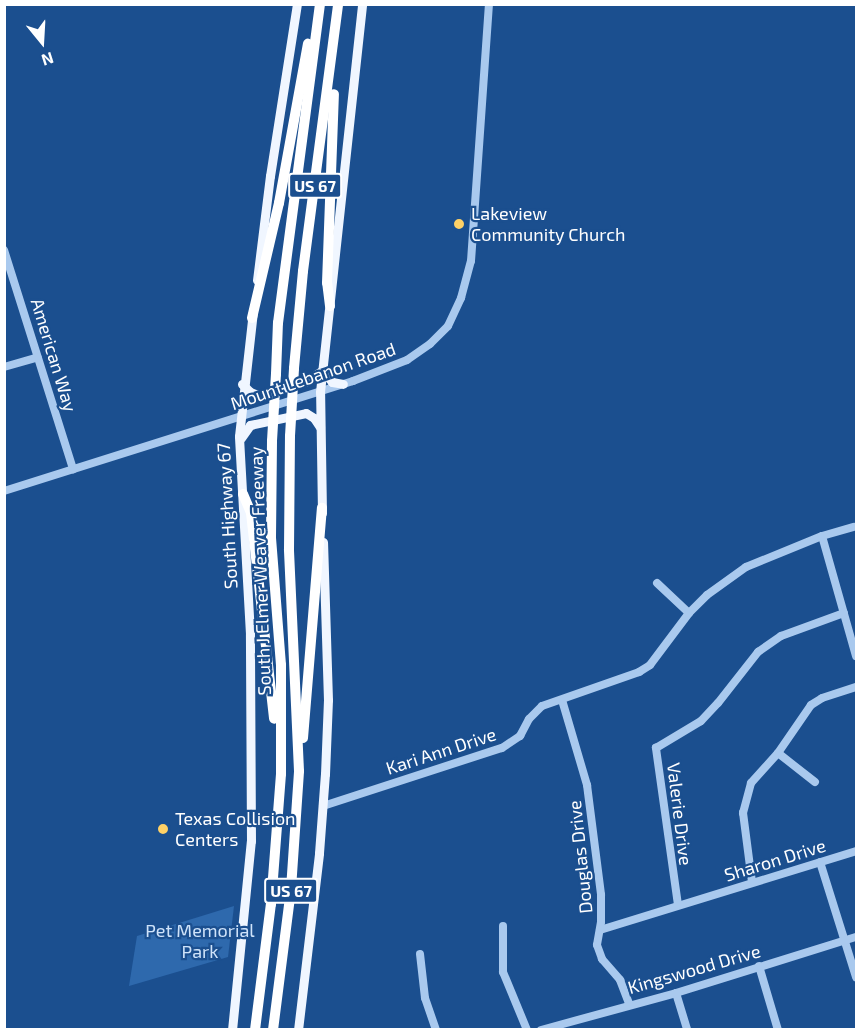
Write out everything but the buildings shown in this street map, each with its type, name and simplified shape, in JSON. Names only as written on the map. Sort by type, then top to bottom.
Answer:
[{"type":"highway","name":"South J Elmer Weaver Freeway","points":[[255,1029],[271,904],[281,774],[280,665],[272,537],[272,441],[278,323],[320,4]]},
{"type":"highway","points":[[330,306],[327,283],[330,162],[339,4]]},
{"type":"highway","name":"South J Elmer Weaver Freeway","points":[[273,1029],[291,889],[299,753],[289,549],[290,436],[294,368],[303,271],[339,4]]},
{"type":"highway","points":[[252,318],[279,203],[310,34],[319,16]]},
{"type":"highway","points":[[243,494],[251,513],[281,774]]},
{"type":"highway","points":[[299,753],[304,732],[322,507]]},
{"type":"main road","name":"South Highway 67","points":[[232,1029],[246,915],[251,841],[250,657],[240,441],[242,384],[270,176],[297,4]]},
{"type":"main road","points":[[298,1029],[323,806],[328,700],[320,392],[362,4]]},
{"type":"main road","points":[[322,370],[332,382],[343,384]]},
{"type":"main road","points":[[242,384],[250,392],[258,395],[305,382],[322,370]]},
{"type":"main road","points":[[240,441],[250,425],[306,412],[320,427]]},
{"type":"street","name":"Mount Lebanon Road","points":[[4,490],[320,392],[407,360],[430,344],[447,326],[461,298],[471,261],[489,4]]},
{"type":"street","name":"American Way","points":[[4,250],[73,469]]},
{"type":"street","points":[[4,367],[38,357]]},
{"type":"street","name":"Kari Ann Drive","points":[[323,806],[502,748],[520,736],[537,710],[644,669],[706,595],[746,567],[822,536],[854,527]]},
{"type":"street","points":[[822,536],[856,656]]},
{"type":"street","points":[[657,583],[689,613]]},
{"type":"street","name":"Valerie Drive","points":[[678,905],[656,748],[701,721],[758,652],[781,636],[844,613]]},
{"type":"street","points":[[752,882],[743,813],[751,783],[778,753],[811,705],[822,698],[856,687]]},
{"type":"street","name":"Douglas Drive","points":[[562,700],[587,785],[601,895],[599,952],[620,980],[629,1004]]},
{"type":"street","points":[[778,753],[814,782]]},
{"type":"street","name":"Sharon Drive","points":[[600,930],[856,850]]},
{"type":"street","points":[[820,862],[856,977]]},
{"type":"street","points":[[503,926],[503,972],[527,1029]]},
{"type":"street","name":"Kingswood Drive","points":[[541,1029],[676,993],[856,937]]},
{"type":"street","points":[[420,954],[425,998],[436,1029]]},
{"type":"street","points":[[759,966],[778,1029]]},
{"type":"street","points":[[676,993],[687,1029]]},
{"type":"green space","name":"Pet Memorial Park","points":[[234,906],[228,957],[129,986],[137,936]]},
{"type":"place","name":"Lakeview Community Church","points":[[459,224]]},
{"type":"place","name":"Texas Collision Centers","points":[[163,829]]}]
